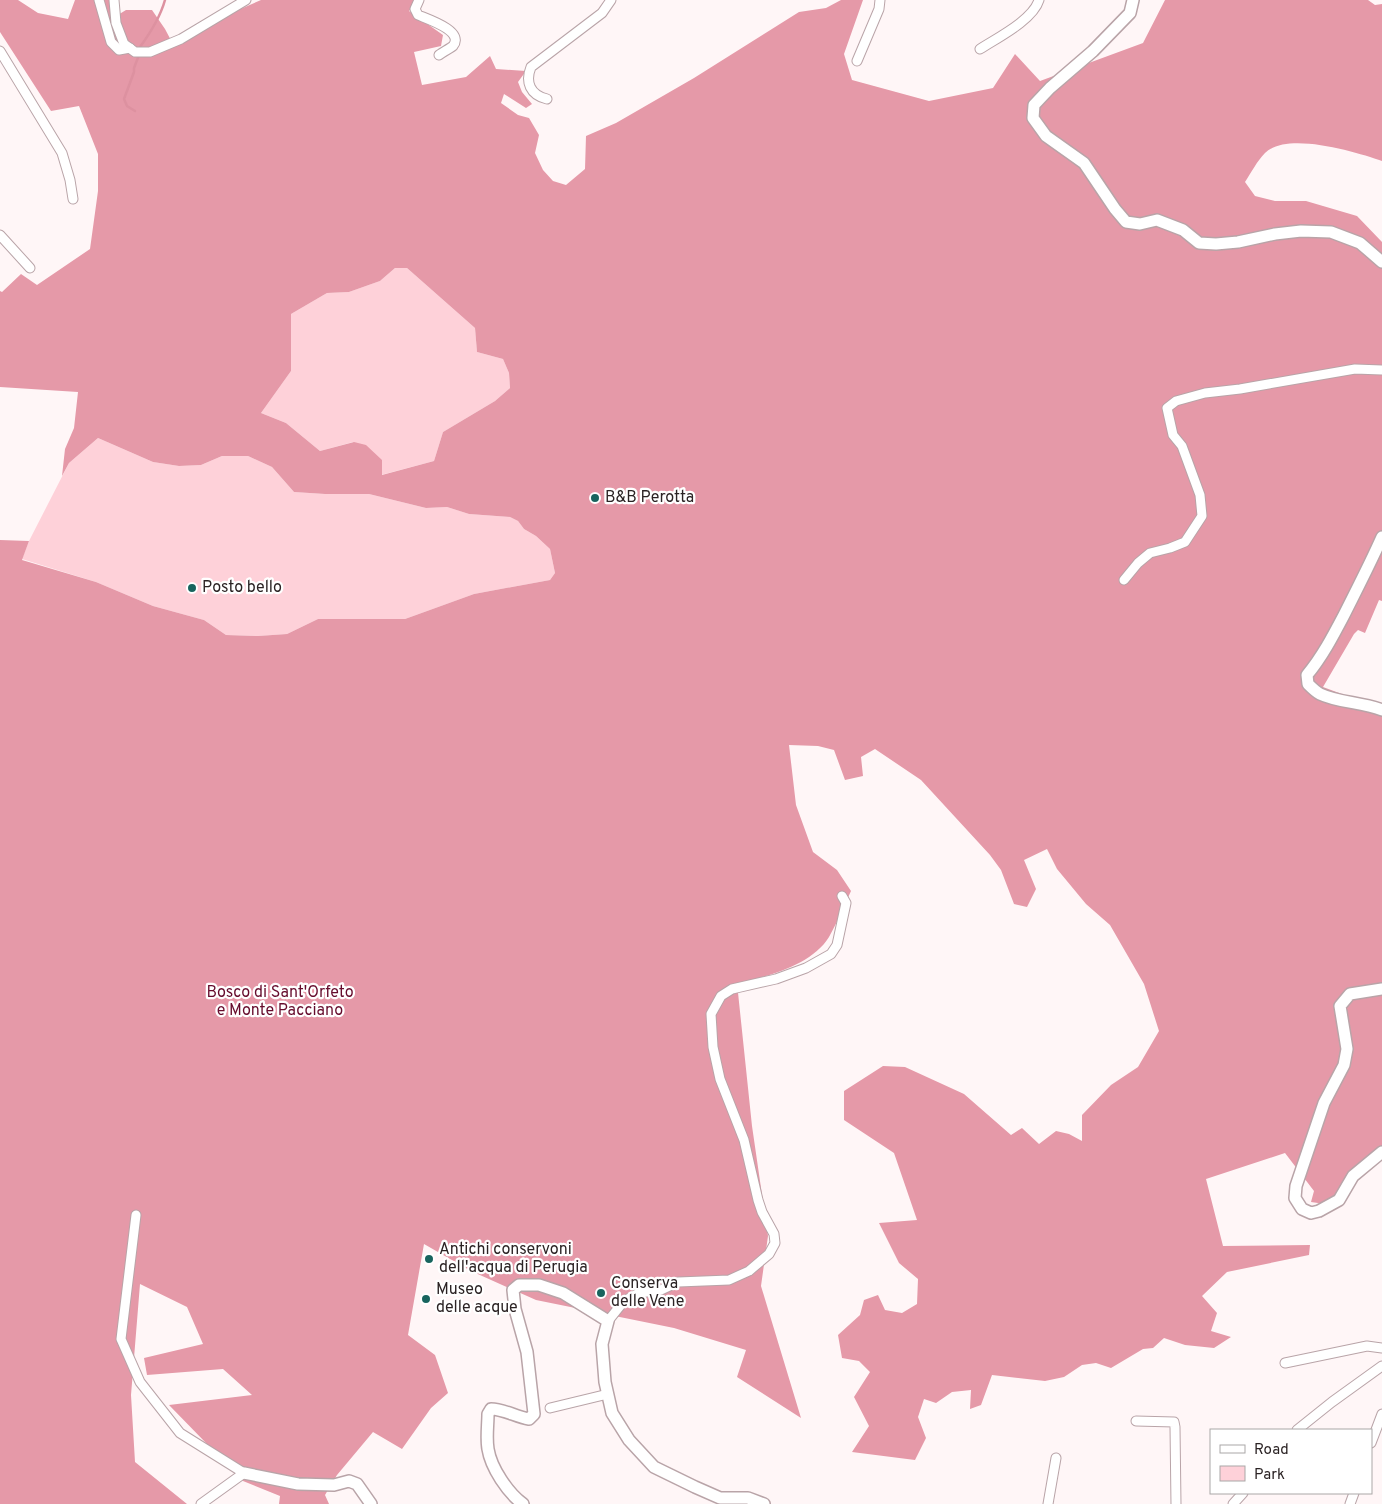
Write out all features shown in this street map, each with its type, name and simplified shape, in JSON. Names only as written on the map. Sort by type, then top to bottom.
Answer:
[{"type":"street","points":[[99,0],[111,42],[119,50],[130,48]]},
{"type":"street","points":[[114,0],[116,23],[124,44],[135,52],[150,52],[181,39],[246,0]]},
{"type":"street","points":[[419,0],[415,9],[418,14],[450,30],[454,35],[454,45],[439,55]]},
{"type":"street","points":[[546,99],[534,94],[528,83],[528,74],[531,66],[602,13],[611,0]]},
{"type":"street","points":[[857,61],[879,10],[880,0]]},
{"type":"street","points":[[980,49],[1026,18],[1039,0]]},
{"type":"street","points":[[1133,0],[1130,13],[1093,51],[1050,88],[1034,105],[1034,118],[1046,136],[1084,162],[1115,209],[1126,222],[1140,224],[1157,220],[1183,230],[1199,243],[1216,244],[1301,231],[1331,232],[1360,243],[1382,262]]},
{"type":"street","points":[[0,51],[62,153],[70,180],[73,199]]},
{"type":"street","points":[[0,235],[30,268]]},
{"type":"street","points":[[1124,580],[1138,563],[1150,554],[1184,542],[1202,516],[1200,495],[1182,446],[1173,435],[1167,408],[1176,401],[1205,393],[1240,389],[1355,369],[1382,370]]},
{"type":"street","points":[[1382,537],[1333,636],[1318,662],[1307,675],[1308,684],[1319,693],[1371,705],[1382,710]]},
{"type":"street","points":[[764,1504],[748,1498],[720,1498],[654,1467],[629,1440],[612,1413],[605,1382],[602,1344],[608,1321],[624,1301],[639,1293],[660,1290],[678,1282],[728,1280],[749,1271],[769,1254],[775,1243],[774,1234],[757,1198],[744,1140],[720,1079],[713,1047],[711,1014],[721,996],[732,989],[776,979],[806,968],[831,954],[837,945],[845,910],[846,903],[842,896]]},
{"type":"street","points":[[1382,989],[1350,994],[1340,1006],[1347,1049],[1344,1066],[1324,1103],[1296,1186],[1295,1198],[1302,1209],[1311,1213],[1319,1211],[1339,1200],[1353,1176],[1382,1152]]},
{"type":"street","points":[[136,1215],[121,1339],[140,1382],[180,1433],[244,1473],[298,1484],[334,1485],[349,1481],[357,1484],[371,1504]]},
{"type":"street","points":[[524,1504],[517,1499],[499,1476],[488,1450],[488,1414],[491,1410],[497,1409],[529,1419],[534,1414],[527,1352],[514,1309],[512,1290],[519,1285],[539,1285],[563,1293],[608,1321]]},
{"type":"street","points":[[1285,1363],[1366,1346],[1382,1348]]},
{"type":"street","points":[[1298,1429],[1382,1366]]},
{"type":"street","points":[[550,1408],[608,1394]]},
{"type":"street","points":[[1372,1440],[1382,1414]]},
{"type":"street","points":[[1136,1421],[1174,1422],[1176,1504]]},
{"type":"street","points":[[1048,1504],[1056,1458]]},
{"type":"street","points":[[201,1504],[244,1473]]},
{"type":"street","points":[[1233,1504],[1242,1494]]},
{"type":"green space","name":"Bosco di Sant'Orfeto e Monte Pacciano","points":[[0,0],[18,0],[38,13],[68,19],[75,0],[109,0],[113,18],[126,10],[152,10],[174,46],[220,18],[261,0],[419,0],[409,11],[443,35],[441,46],[414,52],[422,85],[466,77],[490,56],[496,69],[526,71],[518,82],[522,92],[532,104],[526,108],[504,94],[501,103],[518,115],[529,118],[539,135],[535,153],[543,170],[553,181],[566,185],[585,169],[586,136],[616,123],[694,78],[799,12],[826,8],[841,0],[863,0],[844,54],[852,80],[929,101],[993,88],[1015,54],[1040,81],[1143,43],[1165,0],[1368,0],[1375,5],[1382,4],[1382,161],[1322,145],[1289,144],[1275,147],[1265,153],[1245,182],[1255,196],[1275,201],[1306,201],[1357,216],[1382,242],[1382,601],[1379,600],[1365,633],[1358,630],[1354,634],[1323,687],[1382,709],[1382,1152],[1339,1200],[1325,1204],[1311,1202],[1314,1191],[1285,1153],[1206,1179],[1223,1246],[1310,1245],[1309,1255],[1227,1272],[1202,1296],[1217,1313],[1211,1331],[1231,1337],[1214,1348],[1185,1345],[1164,1338],[1153,1348],[1143,1349],[1111,1368],[1096,1363],[1082,1365],[1064,1377],[1045,1381],[992,1375],[981,1405],[970,1409],[971,1390],[952,1392],[936,1403],[924,1399],[918,1417],[926,1438],[915,1460],[852,1452],[869,1426],[854,1397],[870,1372],[859,1361],[842,1358],[838,1335],[860,1315],[864,1300],[878,1295],[885,1310],[902,1313],[917,1304],[918,1279],[899,1263],[879,1223],[917,1220],[894,1153],[844,1120],[844,1091],[883,1066],[905,1067],[964,1094],[1011,1135],[1022,1128],[1039,1144],[1056,1131],[1069,1134],[1082,1141],[1082,1115],[1111,1085],[1138,1067],[1159,1031],[1144,984],[1110,925],[1086,904],[1057,869],[1047,849],[1024,860],[1036,889],[1027,907],[1014,904],[1001,870],[990,855],[921,780],[875,749],[861,757],[863,776],[845,780],[834,750],[818,746],[789,745],[796,805],[813,852],[837,870],[851,891],[829,937],[812,955],[775,973],[737,983],[752,1126],[768,1236],[761,1286],[801,1418],[737,1377],[746,1350],[674,1328],[536,1300],[471,1271],[424,1244],[408,1335],[435,1355],[448,1393],[431,1408],[402,1449],[373,1432],[337,1475],[325,1495],[329,1504],[279,1504],[280,1496],[243,1481],[169,1405],[252,1395],[223,1369],[147,1375],[144,1358],[203,1344],[187,1307],[140,1284],[131,1395],[135,1462],[187,1504],[0,1504],[0,540],[29,541],[22,560],[96,582],[153,606],[204,620],[226,635],[258,636],[287,634],[318,619],[405,619],[474,594],[550,580],[555,573],[550,549],[536,536],[524,529],[518,521],[510,517],[469,514],[447,507],[426,508],[369,494],[294,492],[272,467],[248,456],[222,456],[201,465],[179,466],[153,462],[98,438],[69,463],[62,476],[65,449],[74,428],[78,392],[0,387],[0,291],[2,292],[21,274],[37,285],[90,249],[98,191],[98,154],[79,106],[51,111],[0,32]],"holes":[[[395,268],[407,268],[475,328],[477,352],[503,359],[509,373],[510,388],[495,401],[443,432],[434,461],[382,475],[382,460],[366,445],[354,442],[320,451],[286,423],[261,413],[291,371],[291,314],[327,293],[349,292],[380,281]]]},
{"type":"green space","points":[[395,268],[407,268],[475,328],[477,352],[503,359],[509,373],[510,388],[495,401],[443,432],[434,461],[381,475],[353,442],[320,451],[286,423],[261,413],[291,371],[291,314],[327,293],[349,292],[380,281]]},
{"type":"green space","points":[[98,438],[153,462],[179,466],[201,465],[222,456],[248,456],[272,467],[294,492],[369,494],[426,508],[447,507],[469,514],[510,517],[518,521],[524,529],[536,536],[550,549],[555,573],[550,580],[474,594],[405,619],[318,619],[287,634],[258,636],[226,635],[204,620],[153,606],[96,582],[22,559],[29,541],[69,463]]},
{"type":"waterway","points":[[140,47],[155,25],[165,0]]},
{"type":"waterway","points":[[135,111],[127,106],[124,99],[139,55]]},
{"type":"place","name":"B&B Perotta","points":[[595,498]]},
{"type":"place","name":"Posto bello","points":[[192,588]]},
{"type":"place","name":"Antichi conservoni dell'acqua di Perugia","points":[[429,1259]]},
{"type":"place","name":"Conserva delle Vene","points":[[601,1293]]},
{"type":"place","name":"Museo delle acque","points":[[426,1299]]}]
